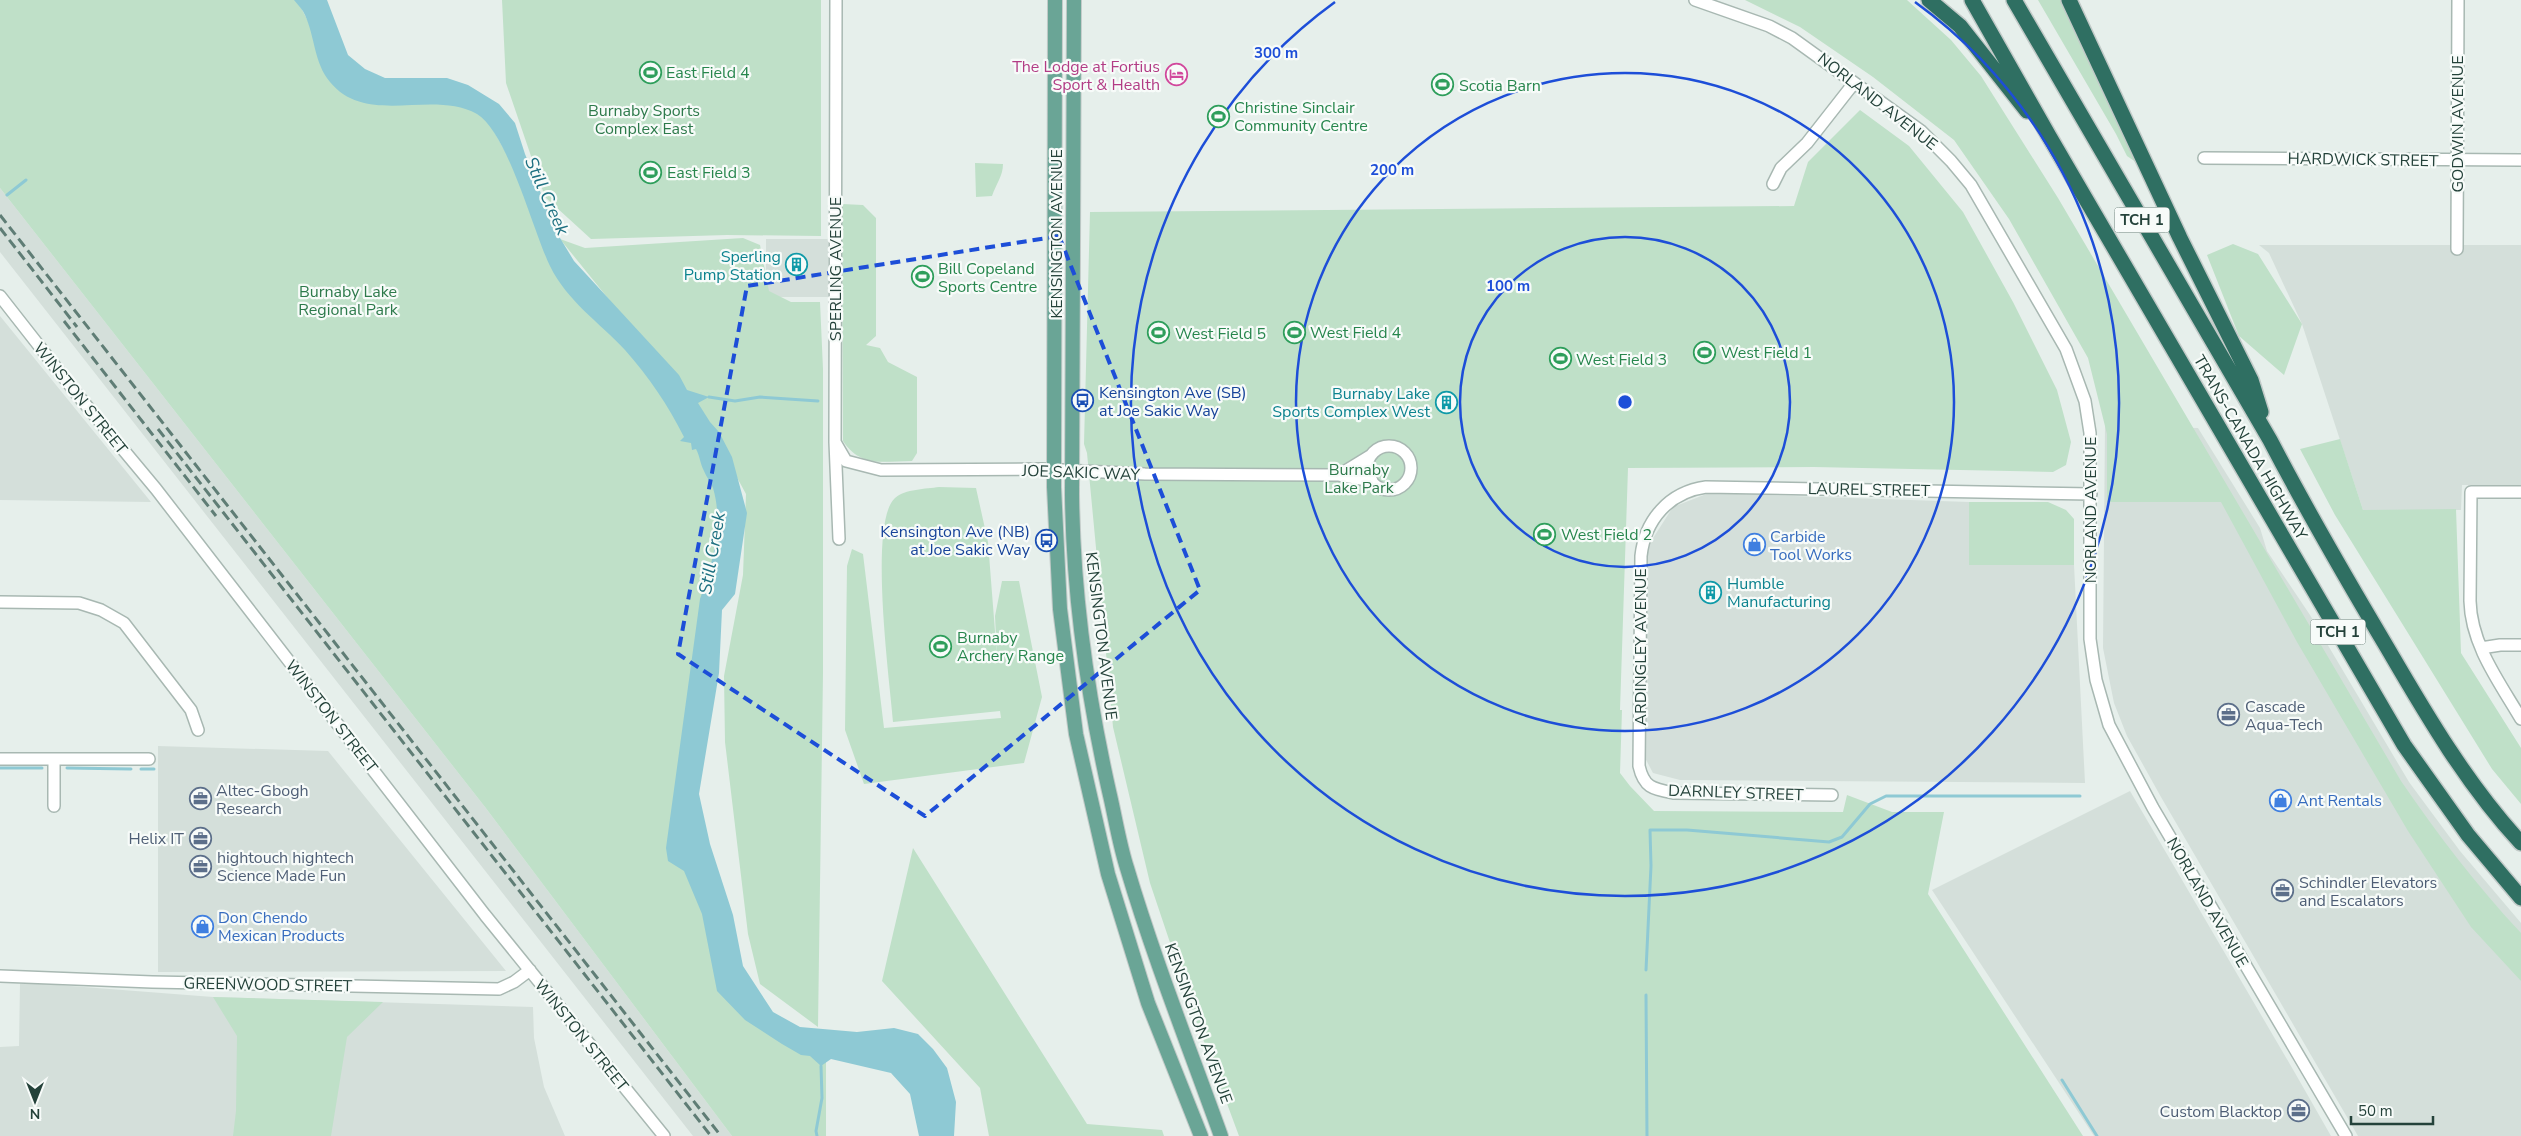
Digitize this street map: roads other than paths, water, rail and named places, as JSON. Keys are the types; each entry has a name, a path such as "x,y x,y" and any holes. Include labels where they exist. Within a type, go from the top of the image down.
{"highway":[{"path":"1929,0 1960,26 2048,136"},
{"name":"TRANS-CANADA HIGHWAY","path":"1972,0 2048,136 2404,745 2468,835 2521,898"},
{"name":"TRANS-CANADA HIGHWAY","path":"2014,0 2270,440 2298,494 2436,729 2472,781 2521,843"},
{"path":"2069,0 2180,238 2251,380 2270,440"}],"main road":[{"name":"KENSINGTON AVENUE","path":"1055,0 1054,470 1056,561 1060,609 1076,734 1108,874 1148,1003 1201,1136"},
{"name":"KENSINGTON AVENUE","path":"1074,0 1072,542 1079,618 1102,761 1126,867 1168,992 1221,1136"}],"street":[{"name":"SPERLING AVENUE","path":"836,0 835,442 839,539"},
{"name":"NORLAND AVENUE","path":"1695,0 1769,26 1792,38 1922,131 1962,174 2066,349 2085,401 2090,433 2090,639 2096,680 2109,726 2154,808 2346,1136"},
{"name":"GODWIN AVENUE","path":"2457,249 2458,0"},
{"path":"1772,184 1781,168 1807,143 1854,83"},
{"name":"HARDWICK STREET","path":"2204,158 2521,160"},
{"name":"WINSTON STREET","path":"0,296 76,393 156,489 530,970 664,1136"},
{"name":"JOE SAKIC WAY","path":"835,442 846,461 881,470 1072,470 1145,474 1339,475 1372,482 1381,489 1396,489 1408,481 1412,467 1407,453 1394,446 1380,447 1370,456 1339,475"},
{"path":"1370,456 1367,468 1372,482"},
{"name":"LAUREL STREET","path":"1656,515 1672,500 1682,494 1706,487 2091,494"},
{"path":"2521,492 2471,492 2470,609 2482,648 2521,719"},
{"name":"ARDINGLEY AVENUE","path":"1644,781 1639,766 1641,556 1647,530 1656,515"},
{"path":"0,602 79,603 100,610 124,623 191,710 198,730"},
{"path":"2482,648 2500,644 2521,645"},
{"path":"0,759 150,759"},
{"path":"54,760 54,806"},
{"name":"DARNLEY STREET","path":"1644,781 1656,789 1674,794 1832,795"},
{"name":"GREENWOOD STREET","path":"0,976 161,982 499,989 514,982 530,970"}],"water":[{"path":"294,0 327,0 348,55 365,69 385,78 447,78 468,85 499,104 515,123 525,154 557,233 574,261 679,375 687,390 709,397 698,403 719,432 732,457 747,513 735,594 722,610 719,673 699,794 710,844 733,915 743,966 773,1012 800,1027 857,1032 894,1028 918,1034 933,1049 947,1068 956,1102 954,1136 919,1136 910,1094 891,1073 831,1059 821,1066 810,1056 801,1055 745,1020 717,991 702,914 684,871 668,861 666,848 700,599 709,572 717,530 716,502 712,486 696,449 692,450 691,443 680,441 684,437 665,403 642,370 625,350 574,301 557,279 543,250 509,161 488,125 477,114 459,107 440,105 381,105 362,102 345,95 325,75 305,15"}],"waterway":[{"path":"7,195 26,180"},
{"path":"709,397 735,401 760,397 818,401"},
{"path":"0,768 42,768"},
{"path":"67,768 131,769"},
{"path":"141,769 154,769"},
{"path":"1646,970 1651,866 1650,830 1687,830 1829,842 1842,837 1870,804 1886,796 2080,796"},
{"path":"1646,995 1647,1136"},
{"path":"817,1136 816,1131 822,1098 821,1066"},
{"path":"2062,1080 2097,1136"}],"railway":[{"path":"0,215 721,1136"},
{"path":"0,228 77,327"},
{"path":"64,321 216,516"},
{"path":"158,429 711,1136"}],"place":[{"name":"East Field 4","path":"650,72"},
{"name":"The Lodge at Fortius Sport & Health","path":"1176,75"},
{"name":"Scotia Barn","path":"1443,85"},
{"name":"Christine Sinclair Community Centre","path":"1218,116"},
{"name":"East Field 3","path":"651,172"},
{"name":"Sperling Pump Station","path":"797,265"},
{"name":"Bill Copeland Sports Centre","path":"922,277"},
{"name":"West Field 4","path":"1294,332"},
{"name":"West Field 5","path":"1159,333"},
{"name":"West Field 1","path":"1705,352"},
{"name":"West Field 3","path":"1560,359"},
{"name":"Kensington Ave (SB) at Joe Sakic Way","path":"1083,401"},
{"name":"Burnaby Lake Sports Complex West","path":"1446,402"},
{"name":"West Field 2","path":"1545,534"},
{"name":"Kensington Ave (NB) at Joe Sakic Way","path":"1046,540"},
{"name":"Carbide Tool Works","path":"1754,545"},
{"name":"Humble Manufacturing","path":"1711,592"},
{"name":"Burnaby Archery Range","path":"941,646"},
{"name":"Cascade Aqua-Tech","path":"2229,715"},
{"name":"Altec-Gbogh Research","path":"200,799"},
{"name":"Ant Rentals","path":"2281,800"},
{"name":"Helix IT","path":"200,838"},
{"name":"hightouch hightech Science Made Fun","path":"201,866"},
{"name":"Schindler Elevators and Escalators","path":"2283,891"},
{"name":"Don Chendo Mexican Products","path":"202,926"},
{"name":"Custom Blacktop","path":"2298,1111"}],"park label":[{"name":"Burnaby Sports Complex East","path":"644,119"},
{"name":"Burnaby Lake Regional Park","path":"348,300"},
{"name":"Burnaby Lake Park","path":"1359,478"}],"water label":[{"name":"Still Creek","path":"547,196"},
{"name":"Still Creek","path":"712,553"}]}
